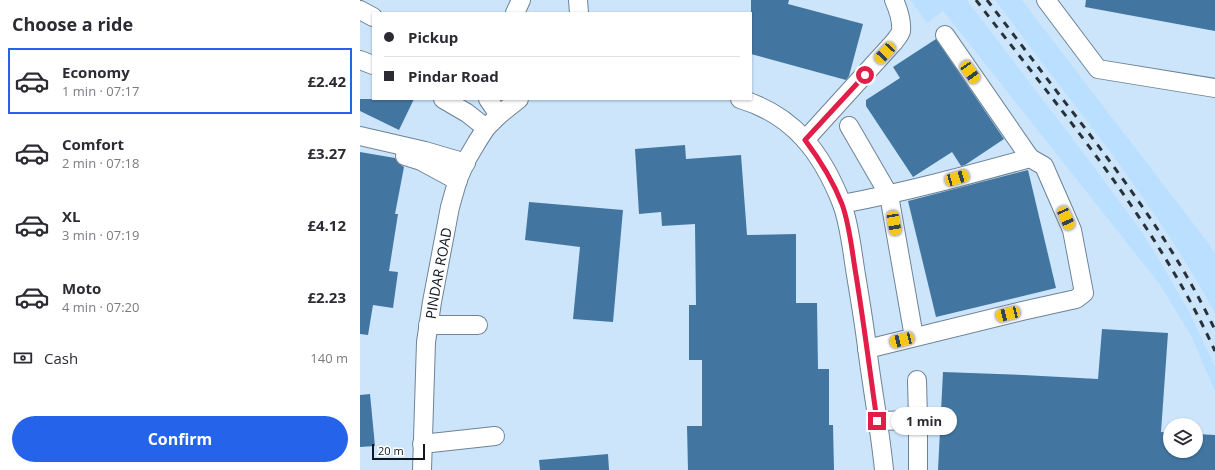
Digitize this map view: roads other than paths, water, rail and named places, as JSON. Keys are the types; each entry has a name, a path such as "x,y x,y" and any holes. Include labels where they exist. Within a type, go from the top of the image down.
{"street":[{"path":"515,12 521,0"},
{"path":"578,0 579,12"},
{"path":"805,140 894,42 901,32 899,15 894,0"},
{"path":"1046,0 1098,69 1215,88"},
{"path":"360,10 372,16"},
{"path":"867,349 1076,299 1084,293 1072,230 1044,166 1030,158 945,35"},
{"path":"360,60 372,65"},
{"path":"445,100 467,113 486,128"},
{"path":"489,100 500,115"},
{"name":"PINDAR ROAD","path":"422,470 426,342 447,221 458,182 466,163 486,128 518,100"},
{"path":"743,100 774,112 787,122 805,140 820,160 842,204 849,229 884,470"},
{"path":"849,126 889,194 914,337"},
{"path":"360,136 425,151 466,163"},
{"path":"360,147 407,156 427,164 458,182"},
{"path":"842,204 957,178 1030,158"},
{"path":"428,325 478,325"},
{"path":"917,380 918,470"},
{"path":"877,421 918,420"},
{"path":"422,444 495,436"}],"railway":[{"path":"976,0 1074,126 1136,213 1165,257 1191,303 1215,351"},
{"path":"987,0 1097,144 1152,221 1186,274 1215,330"}]}
